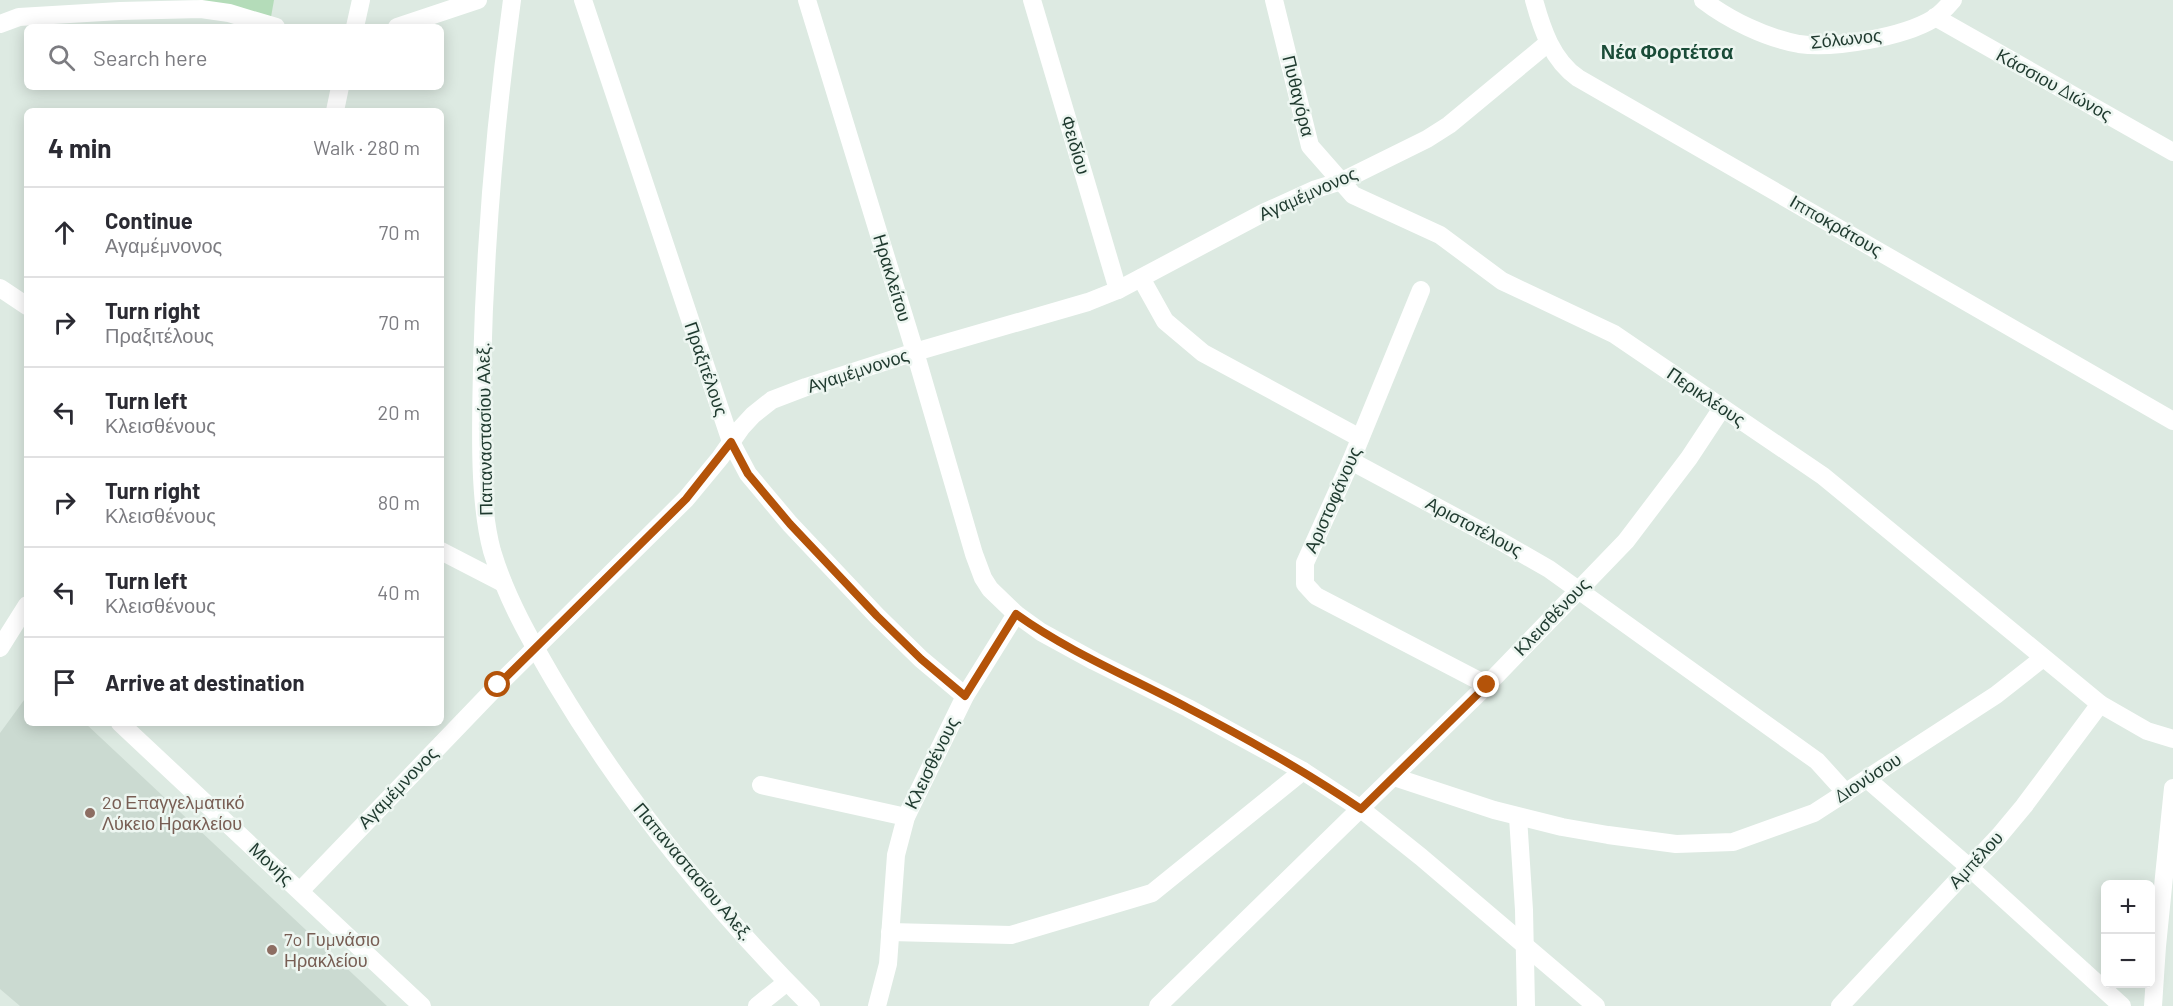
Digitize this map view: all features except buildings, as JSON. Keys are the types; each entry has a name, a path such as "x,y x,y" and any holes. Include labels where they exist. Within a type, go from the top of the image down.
{"street":[{"path":"355,24 361,0"},
{"path":"406,24 478,0"},
{"name":"Παπαναστασίου Αλεξ.","path":"512,0 493,157 483,320 481,393 486,513 492,549 503,583 536,649 601,756 684,866 811,1006"},
{"name":"Πραξιτέλους","path":"583,0 731,442 748,474 790,524 899,637 965,696"},
{"name":"Ηρακλείτου","path":"807,0 915,352 974,554 990,589 1016,614"},
{"name":"Φειδίου","path":"1032,0 1118,290"},
{"name":"Πυθαγόρα","path":"1274,0 1310,146 1342,181"},
{"name":"Ιπποκράτους","path":"1534,0 1548,43 1560,62 1578,78 2173,421"},
{"name":"Σόλωνος","path":"1703,0 1723,14 1768,34 1799,44 1810,45 1853,42 1892,35 1935,17 1953,0"},
{"path":"0,24 19,17 201,9 229,13 266,24"},
{"name":"Κάσσιου Διώνος","path":"1935,17 2173,152"},
{"name":"Αγαμέμνονος","path":"300,891 484,700 686,499 753,415 772,400 915,352 1088,302 1118,290 1263,213 1316,189 1342,181 1427,139 1449,124 1548,43"},
{"path":"336,108 339,90"},
{"name":"Περικλέους","path":"1342,181 1353,195 1440,235 1502,281 1614,333 1823,476 2043,658"},
{"path":"1141,278 1165,321 1203,353 1359,438"},
{"path":"0,288 24,304"},
{"name":"Αριστοφάνους","path":"1421,290 1305,563 1305,584 1316,596 1487,685"},
{"name":"Κλεισθένους","path":"1158,1006 1487,685 1578,588 1626,541 1689,458 1722,408"},
{"name":"Αριστοτέλους","path":"1350,461 1526,555 1593,600"},
{"path":"444,552 503,583"},
{"name":"Κλεισθένους","path":"1593,600 1817,761 1846,793"},
{"path":"1016,614 1041,632 1084,656 1188,708 1304,771 1361,809 1391,831 1596,1006"},
{"name":"Κλεισθένους","path":"877,1006 888,964 896,855 906,817 965,696 1016,614"},
{"path":"0,648 21,631"},
{"path":"2043,658 2100,704 2147,731 2173,739"},
{"name":"Διονύσου","path":"1394,777 1518,817 1608,835 1676,844 1733,842 1814,813 1996,695 2043,658"},
{"name":"Αμπέλου","path":"1840,1006 1970,868 2024,806 2100,704"},
{"name":"Μονής","path":"123,726 422,1006"},
{"path":"890,932 1011,935 1152,893 1304,771"},
{"path":"1867,779 1970,868 2122,1006"},
{"path":"761,785 906,817"},
{"path":"2153,1006 2173,788"},
{"path":"1518,817 1526,1006"},
{"path":"757,1006 787,982"}],"shaded area":[{"name":"2ο Επαγγελματικό Λύκειο Ηρακλείου","path":"24,700 24,726 88,726 387,1006 20,1006 0,989 0,733"}],"green space":[{"path":"194,0 274,0 271,17"}],"place":[{"name":"2ο Επαγγελματικό Λύκειο Ηρακλείου","path":"90,813"},
{"name":"7o Γυμνάσιο Ηρακλείου","path":"272,950"}],"district":[{"name":"Νέα Φορτέτσα","path":"1667,52"}],"route":[{"path":"498,685 686,499 731,442 748,474 790,524 877,616 921,659 965,696 1016,614 1041,632 1094,661 1188,708 1304,771 1361,809 1487,685"}]}
